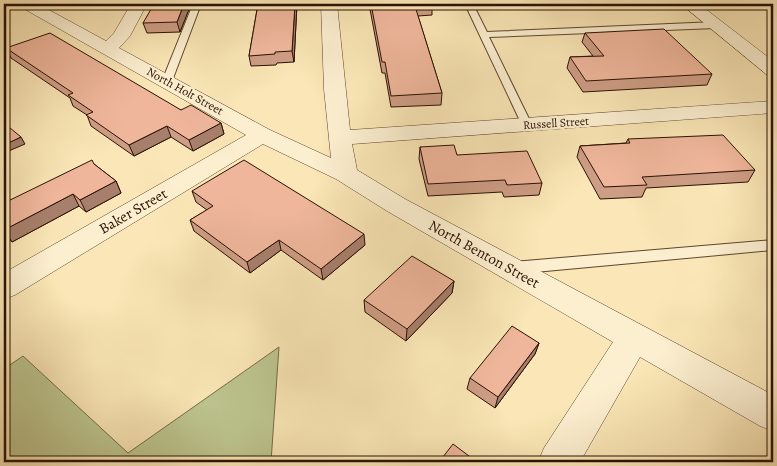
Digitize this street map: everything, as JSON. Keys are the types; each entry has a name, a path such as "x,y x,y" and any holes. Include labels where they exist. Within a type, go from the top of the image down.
{"street":[{"name":"North Holt Street","path":"27,4 262,135 345,174"},
{"path":"108,48 121,36 139,4"},
{"path":"329,4 331,61 338,138 345,174"},
{"path":"689,4 773,70"},
{"name":"Russell Street","path":"338,138 773,108"},
{"name":"Baker Street","path":"4,287 262,135"},
{"name":"North Benton Street","path":"345,174 396,206 773,414"},
{"path":"558,462 634,337"}],"lane":[{"path":"166,81 197,4"},
{"path":"469,4 527,125"},
{"path":"484,35 716,25"},
{"path":"510,268 773,245"}],"green space":[{"path":"279,347 271,462 4,462 4,369 23,356 128,453"}],"building":[{"path":"154,4 184,4 177,22 143,23"},
{"path":"258,4 295,4 292,51 249,56"},
{"path":"371,4 432,4 415,6 442,93 391,96 385,62 382,62"},
{"path":"664,29 712,74 586,81 570,57 604,56 585,33"},
{"path":"50,33 181,110 191,105 221,123 189,140 167,126 129,145 86,115 93,112 68,95 73,93 6,48"},
{"path":"4,123 21,137 4,145"},
{"path":"723,135 755,170 642,177 647,185 604,187 580,146 630,143 628,139"},
{"path":"454,145 457,155 527,151 542,183 507,185 505,180 428,184 420,147"},
{"path":"92,160 94,164 116,181 80,200 73,194 4,230 4,203"},
{"path":"244,160 364,234 321,269 279,240 247,262 190,220 213,206 192,191"},
{"path":"412,256 454,281 407,329 364,300"},
{"path":"512,326 539,343 498,397 470,378"},
{"path":"453,444 477,462 439,462"}]}
